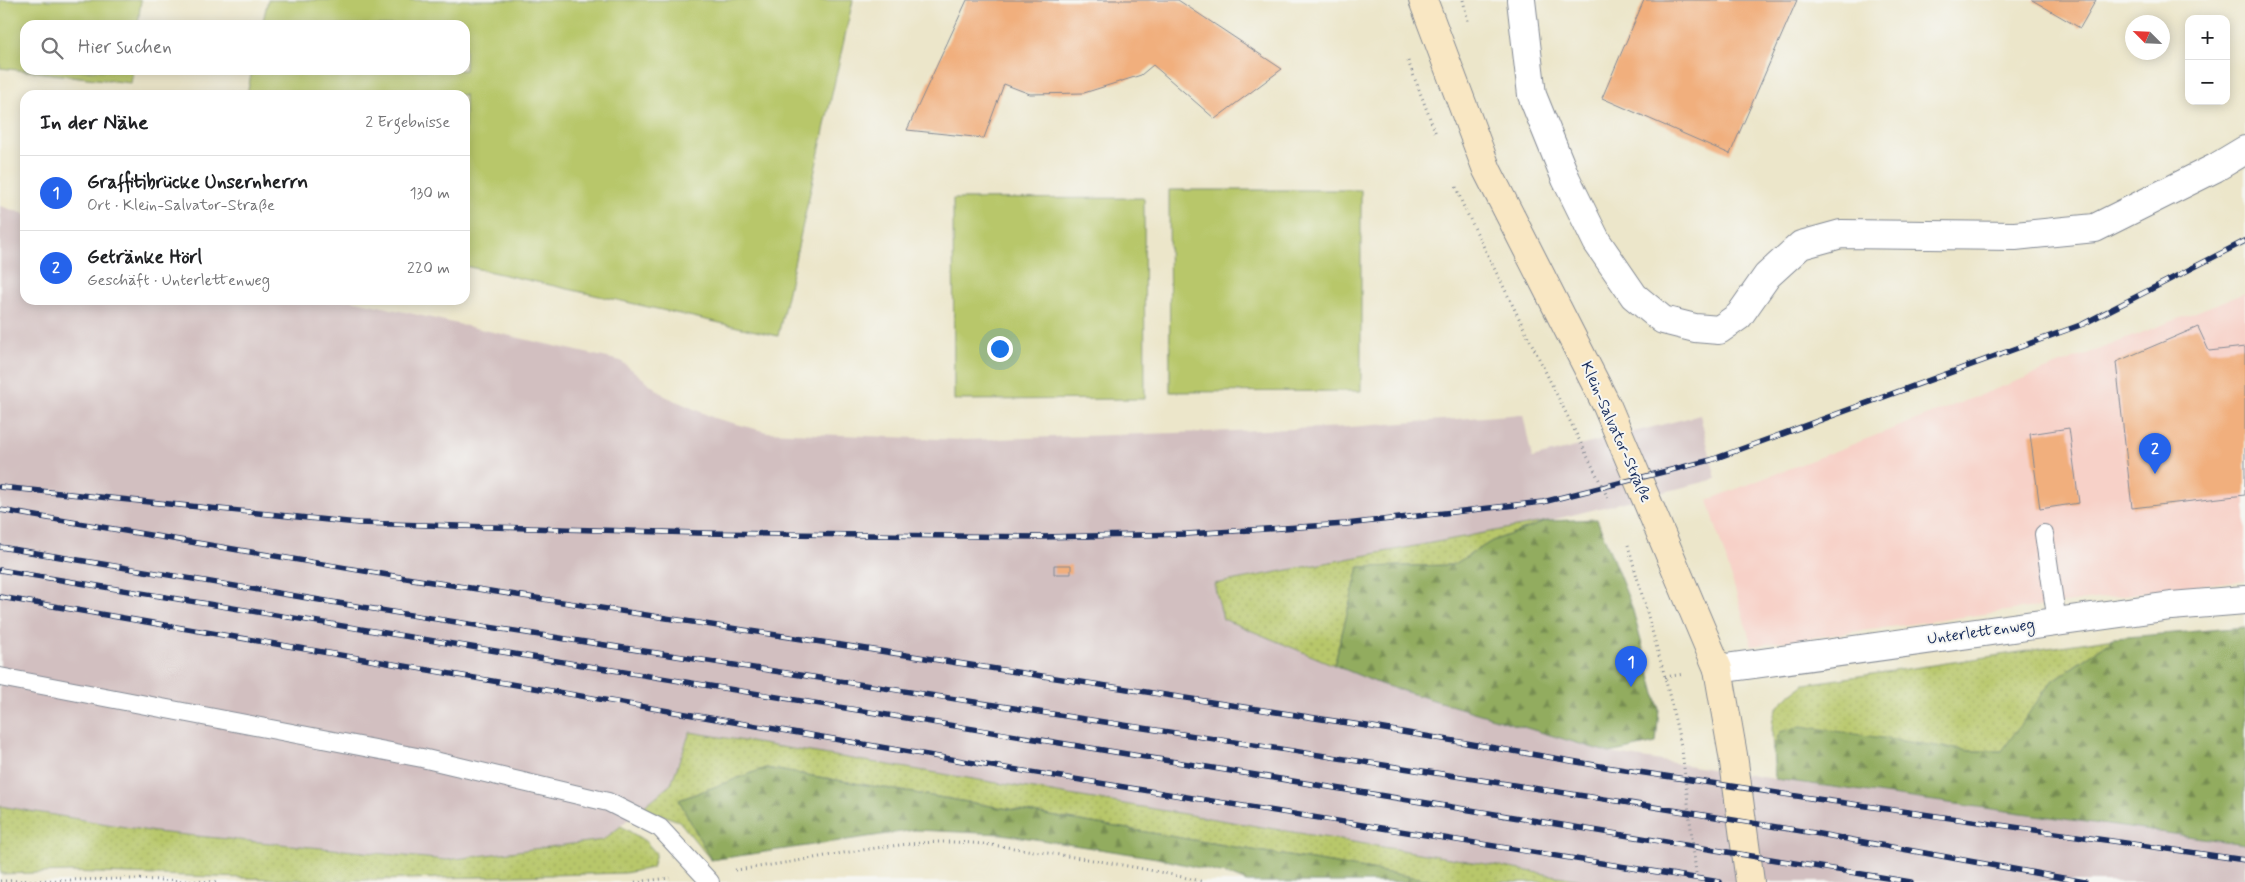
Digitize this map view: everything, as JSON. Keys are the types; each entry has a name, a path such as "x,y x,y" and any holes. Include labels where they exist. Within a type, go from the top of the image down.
{"main road":[{"name":"Klein-Salvator-Straße","path":"1423,0 1487,170 1607,406 1718,669 1733,755 1750,882"}],"street":[{"path":"1521,0 1532,95 1566,179 1597,242 1634,296 1662,320 1695,328 1719,330 1739,316 1767,276 1801,245 1841,234 2015,236 2095,228 2215,168 2245,150"},
{"name":"Unterlettenweg","path":"1718,669 2171,606 2245,600"}],"lane":[{"path":"2044,534 2057,622"},
{"path":"0,677 412,756 608,802 660,828 707,878"}],"path":[{"path":"1406,54 1439,143"},
{"path":"1453,178 1463,205 1610,504"},
{"path":"1626,539 1665,677 1682,750 1697,882"},
{"path":"635,882 707,878 870,850 939,842 1004,847 1079,857 1160,871 1204,882"},
{"path":"0,880 122,879 218,882"}],"shaded area":[{"path":"0,206 20,212 20,305 374,305 621,361 665,396 714,418 767,432 965,440 1349,427 1523,414 1532,458 1700,415 1716,479 1548,521 1215,584 1380,684 1610,753 1807,784 2245,844 2245,882 1594,882 691,732 671,784 603,840 447,860 155,832 0,806"},
{"path":"2245,293 2245,580 1752,646 1708,500"}],"green space":[{"path":"0,0 141,0 139,20 20,20 20,70 0,68"},
{"path":"268,0 853,0 778,336 470,267 470,90 248,90 251,75 470,75 470,20 263,20"},
{"path":"61,75 132,75 131,83"},
{"path":"1169,190 1361,190 1361,391 1170,392"},
{"path":"1144,198 1145,399 954,400 953,199"},
{"path":"1597,519 1632,607 1659,709 1656,743 1610,753 1380,684 1334,665 1359,567 1453,565 1492,541 1548,521"},
{"path":"1548,521 1492,541 1453,565 1359,567 1334,665 1223,619 1214,584"},
{"path":"2245,627 2245,844 1775,779 1773,750 1780,732 1801,726 1970,751 2002,751 2051,682 2115,638"},
{"path":"2115,638 2051,682 2003,751 1970,751 1780,732 1773,750 1772,726 1776,710 1786,698 1805,684"},
{"path":"690,732 1594,882 1443,882 766,768 679,800 711,860 679,821 642,808 671,784"},
{"path":"765,768 1443,882 1247,882 1229,875 1157,858 1002,834 915,830 711,860 679,800"},
{"path":"0,806 155,832 447,860 603,840 621,826 645,841 656,853 652,868 625,873 332,881 69,872 0,874"}],"building":[{"path":"967,0 1178,0 1282,69 1215,119 1153,65 1141,75 1084,93 1030,94 1004,84 984,138 907,130"},
{"path":"1644,0 1797,0 1730,154 1602,98"},
{"path":"2032,0 2096,0 2080,28"},
{"path":"2198,327 2209,351 2245,347 2245,495 2132,508 2116,362"},
{"path":"2069,428 2079,503 2040,509 2030,434"},
{"path":"1054,565 1071,565 1071,574 1054,574"}],"railway":[{"path":"0,487 358,523 698,533 1041,537 1187,534 1346,524 1543,502 1711,460 2083,324 2245,241"},
{"path":"0,510 406,578 1367,726 1612,768 2245,860"},
{"path":"0,547 404,614 1617,801 1814,833 2085,882"},
{"path":"0,570 1911,882"},
{"path":"0,597 986,765 1720,882"}],"place":[{"name":"Getränke Hörl","path":"2155,474"},
{"name":"Graffitibrücke Unsernherrn","path":"1631,687"}]}
